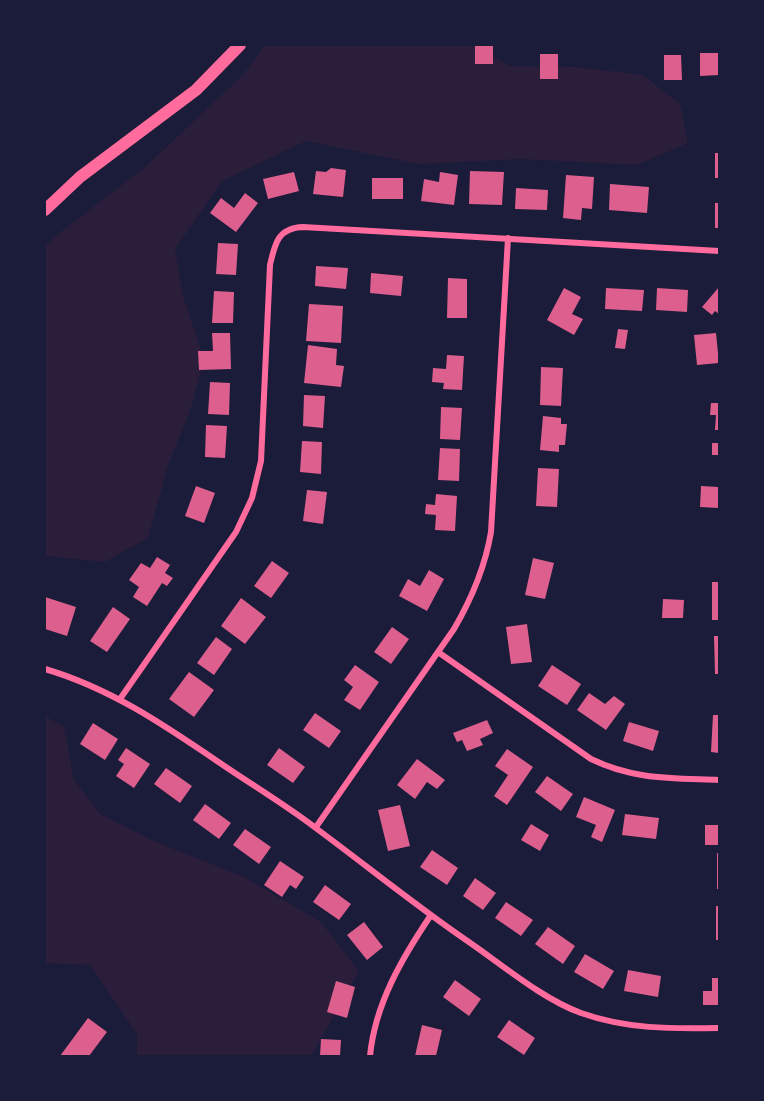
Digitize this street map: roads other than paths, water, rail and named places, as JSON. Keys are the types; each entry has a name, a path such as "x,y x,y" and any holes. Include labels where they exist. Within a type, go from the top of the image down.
{"highway":[{"path":"45,210 80,177 196,90 240,45"}],"street":[{"path":"120,699 236,532 252,498 261,461 270,265 279,238 294,227 303,226 719,251"},
{"path":"316,827 454,628 472,596 488,551 508,238"},
{"path":"438,652 591,759 608,767 645,777 719,780"},
{"path":"45,669 94,686 165,726 316,827 431,915 552,999 578,1012 604,1021 661,1029 719,1028"},
{"path":"370,1056 372,1038 386,993 431,915"}]}
